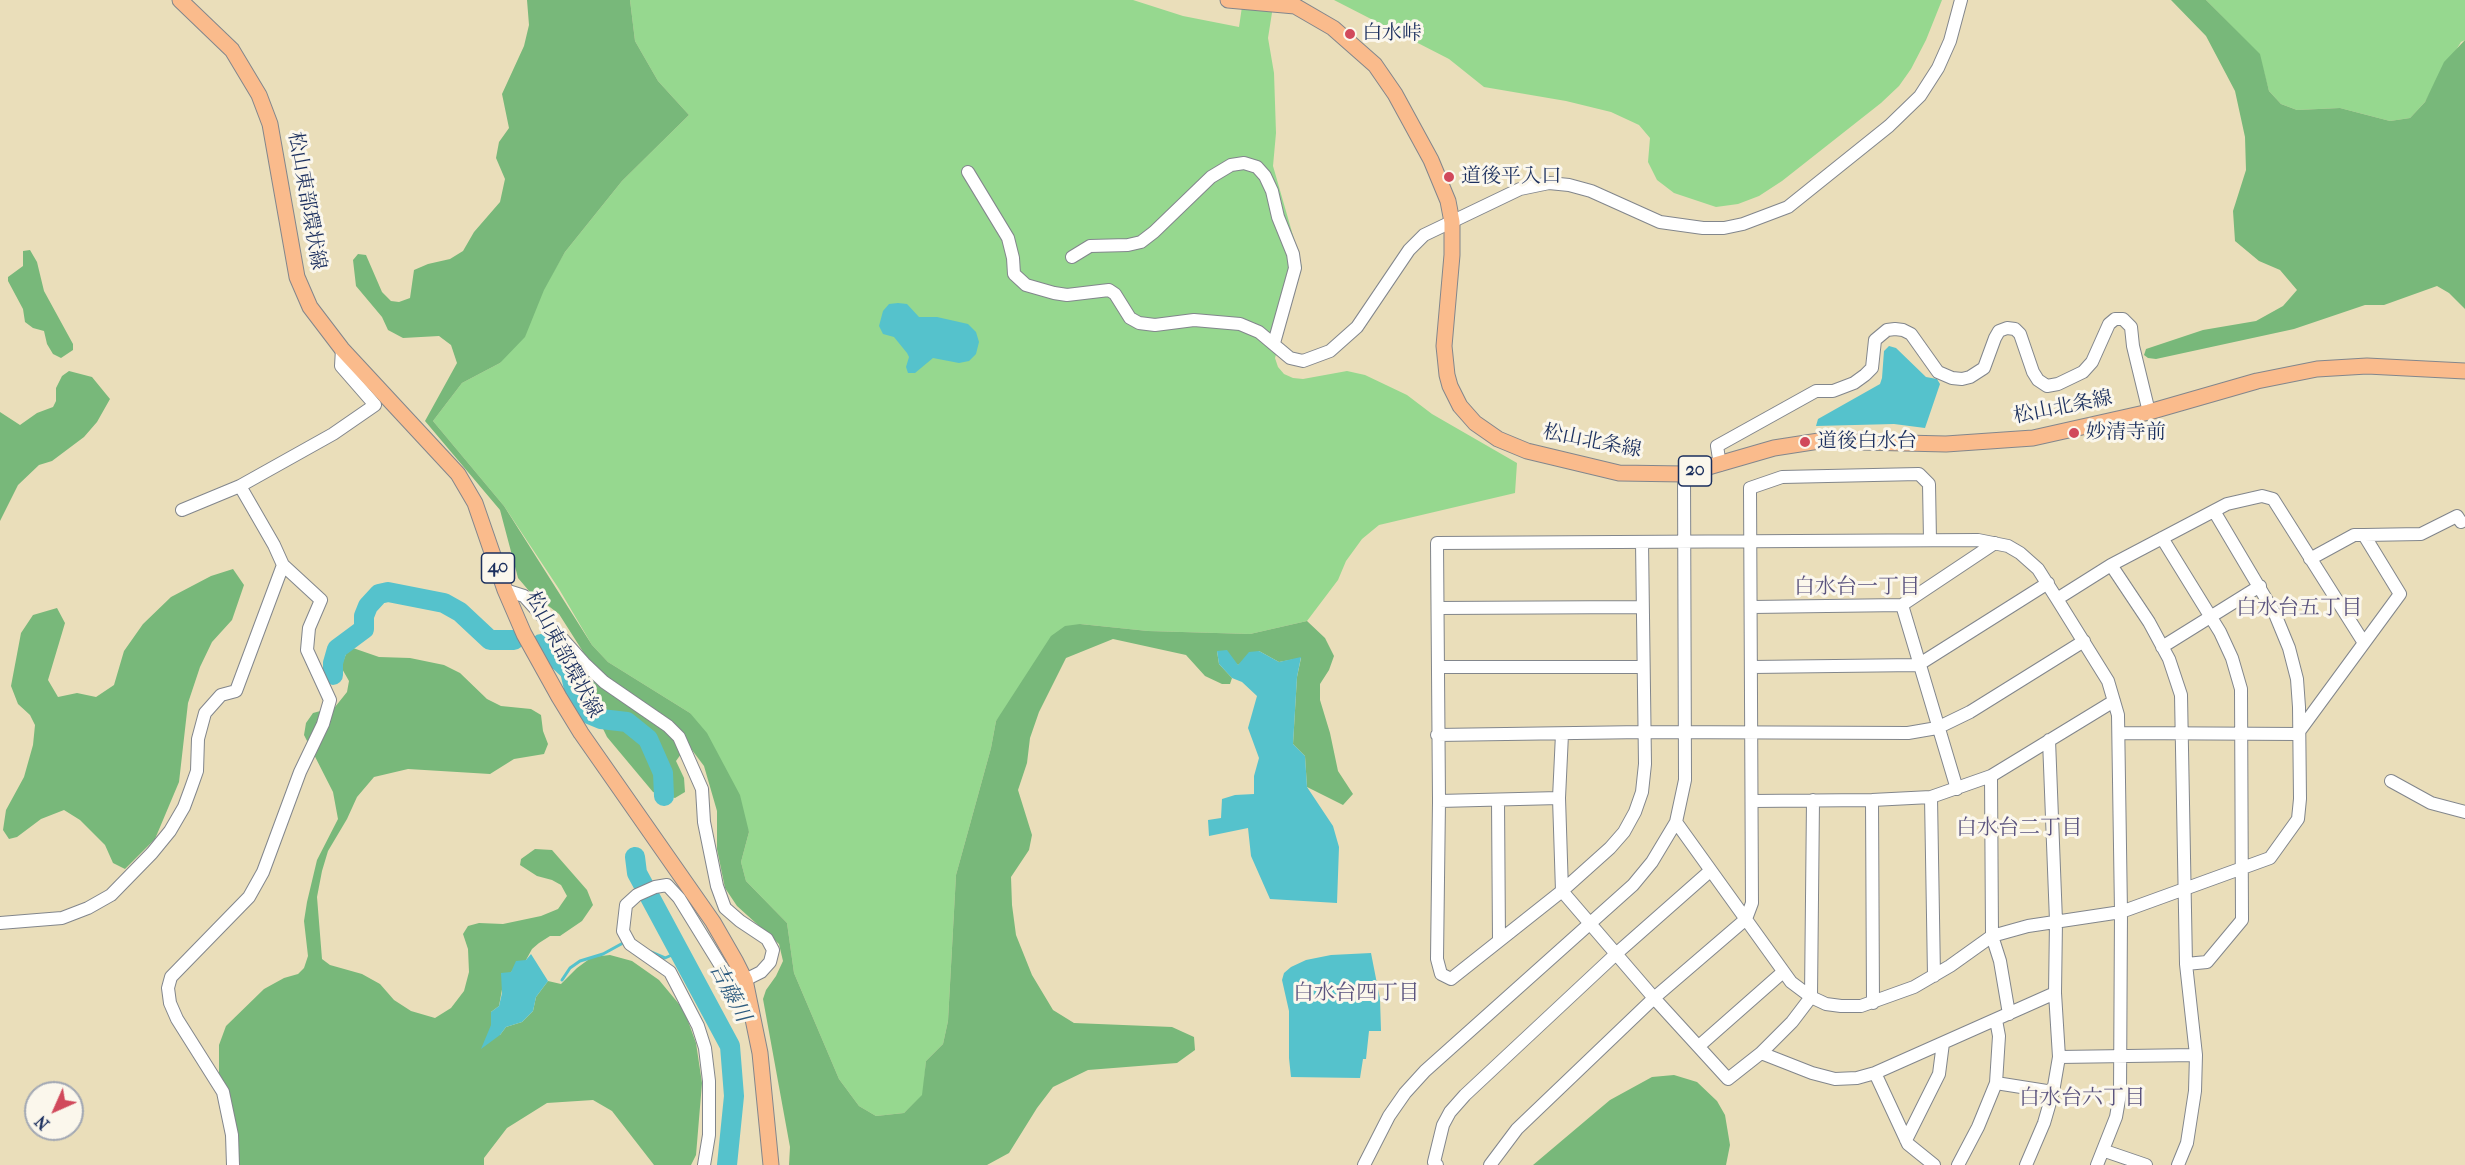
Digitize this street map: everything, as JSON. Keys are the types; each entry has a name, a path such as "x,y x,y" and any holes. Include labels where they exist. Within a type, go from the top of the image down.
{"main road":[{"name":"松山東部環状線","path":"180,0 232,50 259,95 270,124 297,277 310,308 342,349 458,474 475,503 505,590 524,634 580,733 728,944 745,980 760,1053 771,1165"},
{"name":"松山北条線","path":"1228,0 1295,6 1333,28 1375,65 1395,94 1431,160 1448,201 1452,222 1452,255 1444,328 1445,362 1455,396 1475,423 1498,439 1512,445 1619,473 1684,474 1774,448 1819,441 1946,444 2033,438 2149,412 2257,381 2317,369 2367,366 2465,371"}],"street":[{"path":"968,172 1008,238 1014,274 1026,285 1067,295 1109,290 1115,294 1130,318 1139,323 1155,325 1194,320 1240,324 1259,332 1290,358 1303,361 1330,351 1357,327 1381,290 1424,235 1520,189 1549,183 1569,185 1591,191 1636,213 1679,226 1724,228 1765,217 1788,207 1889,126 1920,96 1938,68 1950,41 1961,0"},
{"path":"1072,256 1090,246 1128,245 1140,242 1154,232 1211,177 1231,165 1244,163 1257,167 1272,191 1278,217 1293,254 1295,268 1274,343"},
{"path":"1720,465 1717,446 1816,391 1833,391 1854,383 1872,368 1875,340 1880,334 1896,329 1911,334 1938,372 1952,378 1962,379 1970,378 1984,368 1999,331 2007,328 2015,329 2024,342 2033,372 2038,380 2048,386 2058,384 2083,372 2092,362 2109,324 2115,319 2123,319 2131,327 2133,346 2149,412"},
{"path":"182,510 240,486 333,434 375,405 341,366 342,349"},
{"path":"1364,1165 1389,1116 1425,1071 1633,885 1652,862 1676,822 1685,780 1684,474"},
{"path":"1490,1165 1517,1129 1654,998 1746,919 1752,903 1750,488 1782,477 1918,474 1929,484 1930,540"},
{"path":"233,1165 232,1135 223,1092 177,1020 170,1003 168,988 171,977 249,897 263,872 300,772 323,724 330,700 306,650 309,628 321,600 283,565 274,544 240,486"},
{"path":"2057,598 2111,566 2227,504 2262,496 2273,499 2364,643"},
{"path":"1676,822 1791,982 1811,997 1826,1004 1841,1006 1862,1006 1914,987 1992,936 2028,926 2121,912 2270,858 2298,819 2300,799 2299,707 2296,679 2276,614 2214,511"},
{"path":"2310,559 2354,535 2421,534 2457,516 2461,522"},
{"path":"2298,734 2400,594 2364,535"},
{"path":"2162,538 2212,616 2232,657 2241,689 2242,920 2207,962 2186,964"},
{"path":"1642,542 1644,732 1642,792 1635,812 1624,832 1610,848 1562,891 1451,979 1441,974 1437,959 1439,801 1437,543 1978,540 2008,546 2038,569 2108,681 2120,733 2120,1094 2105,1150 2097,1165"},
{"path":"1752,607 1902,605 1995,543"},
{"path":"0,922 62,918 88,908 111,895 152,854 170,831 184,807 197,771 198,739 205,713 221,695 236,691 283,565"},
{"path":"2111,566 2149,622 2162,647 2181,696 2186,964 2196,1055 2195,1091 2187,1143 2178,1165"},
{"path":"1752,667 1918,665 2048,583"},
{"path":"2162,647 2260,586"},
{"path":"505,590 524,596 597,676 668,726 679,737 702,789 704,822 717,886 725,908 767,939 773,950 770,963 761,972 745,980 724,971 679,897 667,885 654,886 637,895 626,905 623,931 630,944 670,972 698,1026 705,1048 710,1081 709,1124 704,1165"},
{"path":"1902,605 1918,665 1957,789"},
{"path":"1438,608 1641,607"},
{"path":"1437,735 1644,732 1908,733 1937,728 1970,712 2084,641"},
{"path":"1438,667 1642,667"},
{"path":"1752,801 1931,797 1991,776 2114,701"},
{"path":"2120,733 2298,734"},
{"path":"1562,734 1559,798 1562,891 1654,998 1728,1079 1761,1053 1792,1022 1811,997 1814,800"},
{"path":"2026,1165 2044,1123 2053,1092 2059,1057 2055,993 2056,921 2049,740"},
{"path":"1991,776 1992,936 2000,961 2009,1014"},
{"path":"2391,781 2431,803 2465,812"},
{"path":"1931,797 1934,976"},
{"path":"1439,801 1559,798"},
{"path":"1498,800 1499,941"},
{"path":"1872,800 1873,1003"},
{"path":"1437,1165 1434,1162 1438,1143 1450,1112 1465,1095 1617,953 1710,871"},
{"path":"1699,1046 1783,972"},
{"path":"1761,1053 1835,1079 1857,1078 1875,1073 2055,993"},
{"path":"1958,1165 1978,1127 1996,1083 1998,1036 1996,1020"},
{"path":"1906,1140 1939,1074 1943,1043"},
{"path":"2059,1057 2196,1055"},
{"path":"1875,1073 1906,1140 1917,1153 1934,1165"},
{"path":"1996,1083 2053,1092"},
{"path":"2105,1150 2146,1165"}],"green space":[{"path":"527,0 630,0 635,41 658,81 689,115 622,181 565,252 544,290 525,337 500,363 462,383 433,421 504,506 592,645 608,662 690,713 707,733 740,795 749,832 741,862 746,881 787,923 794,973 839,1079 859,1106 876,1116 904,1113 922,1095 926,1061 943,1044 948,1021 956,875 991,748 996,721 1051,636 1065,626 1080,624 1148,631 1250,634 1307,621 1325,638 1334,656 1320,684 1320,700 1338,771 1353,794 1343,805 1307,787 1305,756 1293,744 1297,677 1301,658 1279,662 1259,651 1238,665 1217,651 1219,664 1232,678 1230,684 1222,684 1205,676 1186,655 1113,639 1066,658 1039,712 1030,738 1027,763 1018,790 1032,835 1029,850 1011,877 1016,935 1032,975 1053,1010 1074,1023 1172,1027 1194,1037 1195,1050 1177,1063 1088,1070 1053,1087 1009,1153 987,1165 789,1165 790,1147 763,999 783,961 779,944 737,906 725,888 717,849 717,811 704,766 692,750 681,754 676,761 684,778 685,792 675,798 653,792 607,737 591,704 585,681 587,658 559,614 530,592 518,578 500,510 425,421 457,363 451,345 439,336 403,338 388,330 382,317 356,286 353,260 358,254 366,255 382,292 391,301 399,302 410,298 414,270 450,259 463,251 474,232 500,202 505,179 496,158 499,142 509,128 502,94 524,46 529,25"},
{"path":"630,0 1133,0 1183,16 1239,27 1243,0 1274,0 1268,38 1274,73 1276,133 1273,166 1302,267 1275,358 1278,367 1284,374 1303,379 1347,371 1365,375 1407,395 1432,414 1517,463 1515,493 1379,525 1362,539 1346,561 1338,580 1307,621 1250,634 1148,631 1080,624 996,721 991,748 956,875 948,1021 943,1044 926,1061 923,1095 904,1113 876,1116 859,1106 839,1079 794,973 787,923 746,881 741,862 749,832 690,713 608,662 592,645 559,589 504,506 433,421 462,383 500,363 565,252 622,181 689,115 658,81 635,41"},
{"path":"1334,0 1942,0 1911,69 1899,86 1881,103 1782,181 1759,196 1738,204 1716,207 1674,193 1657,180 1648,162 1650,138 1639,125 1611,112 1566,101 1484,87 1449,59"},
{"path":"2171,0 2206,0 2260,54 2269,91 2281,104 2297,110 2340,108 2390,121 2410,118 2425,102 2444,62 2465,40 2465,309 2449,293 2437,286 2384,305 2365,305 2294,329 2156,359 2144,355 2146,349 2203,330 2256,321 2283,306 2297,290 2280,270 2259,261 2235,241 2233,211 2246,170 2245,137 2235,91 2206,36"},
{"path":"2206,0 2465,0 2465,40 2461,42 2425,102 2410,118 2390,121 2340,108 2297,110 2281,104 2269,91 2259,54"},
{"path":"30,250 37,262 44,291 73,344 73,350 61,358 53,354 47,344 44,331 33,328 25,322 23,309 8,281 8,277 23,266 23,251"},
{"path":"69,371 92,377 110,399 97,422 84,437 52,461 39,465 18,485 0,521 0,412 20,425 37,413 53,407 56,401 56,388 62,376"},
{"path":"233,569 244,585 232,620 212,642 200,667 188,703 179,782 155,839 125,869 113,863 105,845 80,820 64,810 41,819 17,837 9,839 3,830 6,810 24,777 33,745 35,725 30,715 18,704 11,686 21,633 33,615 57,608 65,623 48,680 58,697 77,693 96,697 114,685 124,651 143,624 171,597 211,576"},
{"path":"353,648 379,657 410,658 444,665 460,673 487,699 501,706 531,709 541,715 543,731 548,744 544,754 514,759 490,774 408,769 374,777 357,797 328,851 322,871 317,897 322,959 330,965 362,974 380,984 394,1000 411,1011 435,1018 451,1008 464,991 469,972 468,949 463,934 468,926 479,923 503,924 541,916 558,909 567,896 561,885 537,876 520,865 521,859 535,849 552,850 587,890 593,905 582,921 560,936 550,936 539,943 532,949 526,960 511,972 503,984 499,1006 491,1012 491,1025 500,1035 506,1027 522,1022 533,1011 536,997 548,981 561,984 592,957 610,955 632,961 659,980 684,1010 696,1043 702,1083 696,1155 691,1165 654,1165 612,1111 593,1100 547,1103 507,1128 484,1158 484,1165 234,1165 228,1134 219,1106 219,1045 226,1026 264,989 284,978 298,974 304,968 308,956 304,921 307,902 317,860 338,819 333,792 304,735 306,723 313,713 335,707 347,692 349,681 341,667 346,654"},
{"path":"1674,1075 1697,1082 1717,1101 1725,1115 1730,1145 1726,1165 1533,1165 1610,1100 1652,1077"}],"water":[{"path":"889,304 907,304 919,317 937,317 968,324 976,332 979,342 976,354 969,361 959,363 933,358 915,373 908,373 907,353 894,337 883,334 879,326 883,311"},
{"path":"1889,346 1896,348 1926,377 1937,379 1940,384 1925,428 1894,424 1816,426 1818,419 1880,384 1884,351"},
{"path":"1227,650 1238,665 1249,652 1259,651 1279,662 1301,657 1297,677 1293,744 1305,756 1307,787 1333,826 1339,847 1337,903 1270,899 1251,856 1248,828 1209,836 1208,820 1221,818 1222,799 1235,795 1254,794 1254,776 1259,758 1248,728 1257,696 1242,682 1232,678 1219,664 1217,651"},
{"path":"1371,953 1380,999 1381,1031 1369,1031 1366,1059 1363,1059 1360,1078 1291,1077 1289,1011 1282,980 1284,973 1306,960 1331,955"},
{"path":"531,954 548,981 536,997 533,1011 522,1022 506,1027 500,1035 481,1049 491,1025 491,1012 499,1006 502,993 501,973 511,972 516,961 526,960"}],"waterway":[{"name":"吉藤川","path":"333,675 333,663 337,649 364,629 364,616 368,606 379,594 388,592 444,603 460,612 490,640 514,640"},
{"name":"吉藤川","path":"541,644 570,671 577,702 589,714 601,719 627,722 648,739 663,773 664,796"},
{"name":"吉藤川","path":"635,857 637,873 730,1046 734,1096 727,1165"},
{"path":"562,980 570,968 580,961 603,954 623,943"},
{"path":"651,952 665,958 681,951"}],"place":[{"name":"白水峠","path":"1350,34"},
{"name":"道後平入口","path":"1449,177"},
{"name":"妙清寺前","path":"2074,433"},
{"name":"道後白水台","path":"1805,442"}],"district":[{"name":"白水台一丁目","path":"1857,588"},
{"name":"白水台五丁目","path":"2299,609"},
{"name":"白水台二丁目","path":"2019,829"},
{"name":"白水台四丁目","path":"1356,994"},
{"name":"白水台六丁目","path":"2082,1099"}]}
